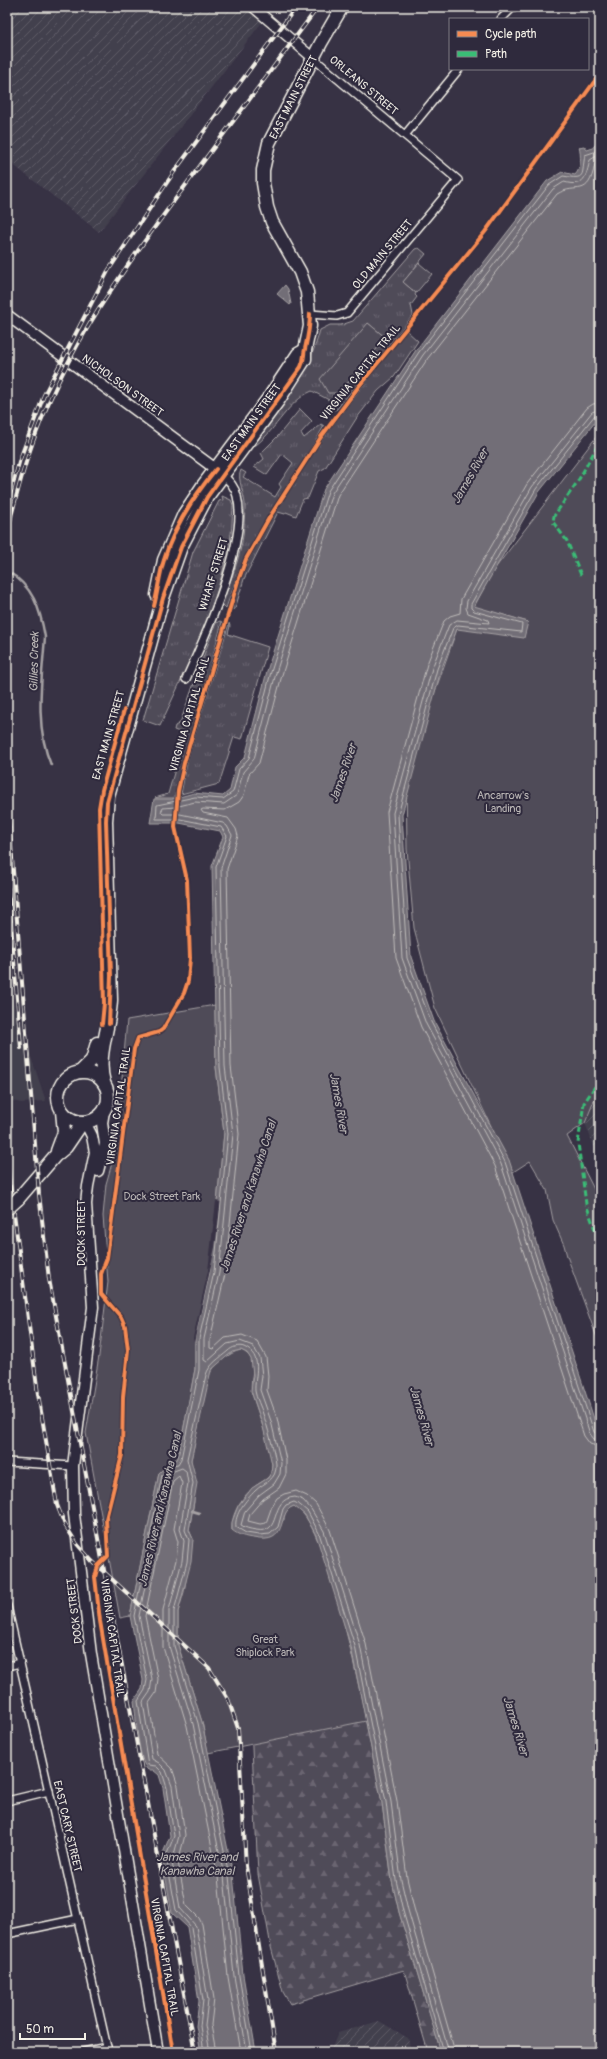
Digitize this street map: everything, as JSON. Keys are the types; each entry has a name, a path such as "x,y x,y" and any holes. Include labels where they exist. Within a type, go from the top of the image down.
{"main road":[{"name":"EAST MAIN STREET","path":"80,1072 90,1063 95,1054 103,1007 99,818 102,790 157,595 168,550 184,514 220,472 298,354 305,350 308,340 310,314 305,283 272,222 267,208 262,183 263,170 269,143 342,7"},
{"name":"NICHOLSON STREET","path":"7,315 220,472"},
{"name":"EAST MAIN STREET","path":"104,1083 100,1061 108,1024 111,1000 106,822 107,802 171,574 197,516 210,494 220,472"},
{"path":"55,1156 64,1132 62,1111 58,1102 59,1089 66,1078 80,1072 91,1073 104,1083 108,1094 104,1111 97,1118 84,1122 73,1120 62,1111"},
{"name":"DOCK STREET","path":"104,1111 102,1123 104,1150 92,1195 92,1321 73,1466 74,1514 91,1654 158,2052"},
{"path":"7,1209 18,1199 55,1156 66,1147 84,1122"},
{"name":"DOCK STREET","path":"84,1122 92,1136 95,1147 86,1204 88,1258 92,1284"}],"street":[{"name":"ORLEANS STREET","path":"253,7 458,181"},
{"path":"502,18 512,8"},
{"path":"405,135 459,70"},
{"name":"OLD MAIN STREET","path":"310,314 337,316 347,313 458,181"},
{"name":"WHARF STREET","path":"186,679 218,597 235,543 238,519 237,497 232,485 220,472"},
{"path":"7,1462 73,1466"},
{"name":"EAST CARY STREET","path":"7,1606 107,2049"},
{"path":"7,1666 20,1663"},
{"path":"7,1801 49,1792"},
{"path":"7,1934 78,1918"},
{"path":"83,2052 107,2049"}],"shaded area":[{"path":"7,7 246,7 263,21 99,232 7,160"},
{"path":"7,986 46,1101 21,1103 13,1101 7,1096"},
{"path":"600,1086 600,1162 585,1123"},
{"path":"379,2021 408,2038 411,2052 330,2052 338,2033"}],"green space":[{"path":"419,248 426,254 403,282 416,293 415,295 417,297 411,305 413,315 337,409 334,410 329,400 312,391 296,401 256,445 257,441 302,375 315,346 320,330 330,325 341,325 353,321 415,249","holes":["368,323 386,338 339,393"]},
{"path":"419,263 432,274 416,293 403,282"},
{"path":"368,323 386,338 339,393 328,393 320,379"},
{"path":"407,331 418,341 394,377 378,391 356,419 325,468 319,471 308,498 303,499 296,516 286,512 285,514 278,512 244,579 235,609 233,610 239,581 256,545 277,509 329,430"},
{"path":"300,409 312,421 301,433 304,438 321,424 324,426 239,571 226,608 222,604 236,564 243,535 245,503 240,483 241,470 246,473 243,477 275,497 281,487 279,484 293,463 282,454 267,475 254,467 264,459 261,453 278,436"},
{"name":"Ancarrow's Landing","path":"600,432 600,1086 585,1123 567,1136 600,1201 600,1346 564,1245 553,1220 547,1190 530,1161 513,1172 435,1008 414,928 407,849 406,774 457,629 528,622 474,607 493,571"},
{"path":"222,496 231,500 233,505 232,528 216,596 190,662 160,726 143,720 193,552 219,501 223,500"},
{"path":"220,621 222,622 174,798 155,798 168,794 185,734 174,730 175,726 180,723 216,623"},
{"path":"229,623 230,626 228,634 268,647 242,739 234,737 219,784 181,794 188,758"},
{"name":"Dock Street Park","path":"215,1005 216,1067 224,1133 210,1272 195,1338 195,1369 178,1458 159,1473 130,1616 120,1618 86,1433 99,1356 108,1282 103,1216 106,1184 116,1149 127,1020"},
{"name":"Great Shiplock Park","path":"241,1350 247,1354 253,1364 251,1387 252,1393 268,1444 272,1465 270,1475 255,1486 241,1501 233,1518 232,1530 284,1520 286,1511 294,1506 306,1517 329,1570 348,1641 366,1721 208,1753 202,1722 178,1645 178,1612 184,1592 193,1539 189,1530 194,1502 191,1460 209,1376 222,1360 232,1353"},
{"path":"194,1502 316,1535 351,1647 382,1803 392,1881 399,1912 441,2052 428,2052 404,1970 290,2004 283,1992 271,1947 258,1874 251,1727 189,1530"}],"water":[{"path":"600,134 600,416 539,492 474,606 528,622 524,638 457,629 441,670 402,815 411,957 434,1021 509,1160 600,1437 600,2052 441,2052 399,1912 392,1881 382,1803 351,1647 316,1535 305,1515 294,1506 288,1509 278,1533 273,1537 265,1539 250,1538 232,1530 232,1522 238,1506 252,1488 268,1478 271,1473 272,1464 262,1423 251,1391 253,1375 251,1359 247,1353 241,1350 232,1352 211,1370 191,1460 197,1483 189,1530 193,1539 191,1562 178,1612 178,1645 202,1722 233,1875 243,1975 256,2052 201,2052 196,2026 199,2001 187,1927 172,1913 163,1862 163,1853 170,1836 163,1788 159,1775 153,1770 148,1770 145,1765 140,1748 134,1701 142,1689 143,1680 130,1616 159,1473 171,1461 176,1461 178,1458 195,1369 195,1338 210,1272 224,1133 216,1067 212,866 223,837 220,831 179,823 150,823 154,799 172,799 194,793 223,796 230,790 235,767 245,757 267,671 324,489 416,350 547,181 562,172 575,175 580,165 579,147 584,146 587,150 592,148 596,144"},
{"path":"285,285 288,289 290,305 277,294"}],"pier":[{"path":"216,1201 221,1202 215,1247 194,1343 193,1338 208,1271"}],"waterway":[{"name":"Gillies Creek","path":"7,571 16,577 29,591 38,607 41,617 45,637 40,702 42,734 51,765"},
{"path":"192,1511 199,1513"}],"railway":[{"path":"7,506 20,459 44,395 108,271 174,172 296,7"},
{"path":"7,537 11,515 34,437 69,360 90,323 113,287 162,217 318,7"},
{"path":"7,796 39,1194 49,1279 195,2052"},
{"path":"7,874 21,1048"},
{"path":"7,1161 38,1394 57,1505 65,1525 77,1544 92,1561 209,1668 228,1699 238,1728 246,1866 276,2052"}],"marked path":[{"path":"581,575 567,541 553,522 554,516 578,481 600,441"},
{"path":"600,1079 584,1103 578,1143 586,1204 600,1244"}],"cycle path":[{"name":"VIRGINIA CAPITAL TRAIL","path":"173,2052 100,1621 95,1577 98,1566 108,1556 106,1519 122,1455 123,1397 128,1350 125,1326 121,1317 101,1294 101,1274 107,1258 134,1049 138,1038 159,1032 163,1029 184,993 188,981 190,958 187,880 175,827 178,791 184,763 238,581 246,559 269,518 321,437 359,386 485,232 600,74"},
{"path":"109,1024 111,976 106,821 107,802 163,598 181,547 207,497 301,367 309,331 310,314"},
{"path":"154,606 162,566 173,535 192,501 216,469"},
{"path":"102,1024 104,1003 99,808 102,790 124,710"}],"water label":[{"name":"James River","path":"470,476"},
{"name":"James River","path":"343,773"},
{"name":"James River","path":"339,1103"},
{"name":"James River and Kanawha Canal","path":"248,1196"},
{"name":"James River","path":"422,1416"},
{"name":"James River and Kanawha Canal","path":"160,1509"},
{"name":"James River","path":"516,1726"},
{"name":"James River and Kanawha Canal","path":"197,1864"}]}
